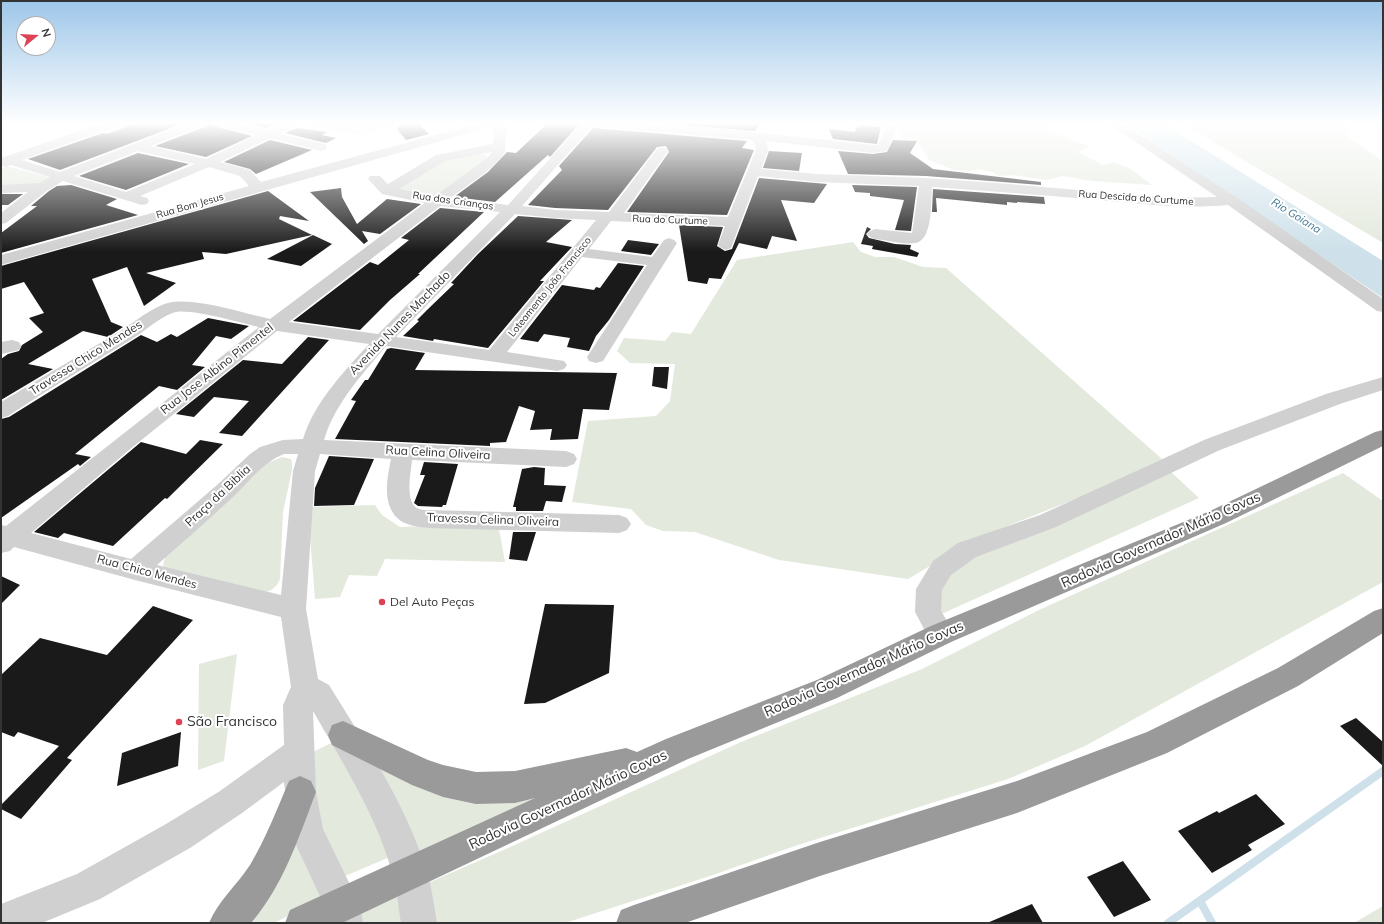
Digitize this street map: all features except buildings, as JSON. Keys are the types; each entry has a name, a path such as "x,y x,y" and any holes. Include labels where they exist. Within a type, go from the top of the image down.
{"highway":[{"name":"Rodovia Governador Mário Covas","path":"303,923 343,914 410,873 677,749 827,689 941,634 1218,517 1383,437"},
{"path":"634,923 820,859 1017,797 1156,743 1288,677 1383,619"},
{"path":"343,735 423,774 443,781 476,788 515,787 631,762 677,749"},
{"path":"227,923 237,913 256,888 273,860 300,792"}],"street":[{"path":"17,165 61,176 174,211"},
{"path":"1,220 43,186 61,176 90,165"},
{"path":"128,196 203,165"},
{"path":"211,165 245,173 258,187"},
{"name":"Rua Bom Jesus","path":"1,260 337,165"},
{"path":"375,179 387,190 429,165"},
{"name":"Rua Jose Albino Pimentel","path":"4,538 162,411 486,165"},
{"name":"Avenida Nunes Machado","path":"343,914 307,832 300,792 298,705 305,687 293,609 304,471 317,427 327,408 348,379 381,341 512,209 552,165"},
{"name":"Loteamento João Francisco","path":"493,357 578,252 610,217 651,165"},
{"path":"726,244 757,165"},
{"path":"1178,165 1231,200 1383,307"},
{"name":"Rua Descida do Curtume","path":"754,172 817,178 926,182 1172,202 1213,202 1231,200"},
{"path":"875,234 914,239 918,236 921,231 926,182"},
{"path":"1,189 43,186"},
{"name":"Rua das Crianças","path":"387,190 437,201 512,209"},
{"name":"Rua do Curtume","path":"512,209 555,214 734,222"},
{"path":"596,357 669,244"},
{"path":"578,252 658,262"},
{"name":"Travessa Chico Mendes","path":"1,411 128,334 146,321 173,307 198,308 274,325"},
{"path":"274,325 556,365"},
{"path":"941,634 928,612 929,589 942,568 966,550 1048,521 1220,442 1333,398 1383,383"},
{"name":"Rua Celina Oliveira","path":"311,446 403,452 566,459"},
{"name":"Praça da Biblia","path":"135,570 225,491 258,459 268,452 283,447 311,446"},
{"name":"Travessa Celina Oliveira","path":"403,452 398,481 399,499 403,509 410,516 429,519 619,524"},
{"name":"Rua Chico Mendes","path":"4,538 293,609"},
{"path":"305,687 319,694 365,772 395,830 410,873 419,923"},
{"path":"1,922 88,887 109,876 178,836 231,802 298,753"}],"shaded area":[{"path":"433,165 478,165 435,196 396,190"},
{"path":"942,165 1122,165 1131,169 1152,185 1092,181 1062,176 1047,180 1012,175 999,176 992,172 978,169 970,171 954,170"},
{"path":"1252,165 1383,165 1383,243"},
{"path":"7,166 49,178 38,185 1,187 1,169"},
{"path":"853,242 861,252 875,257 894,257 923,267 946,268 1162,459 1093,492 977,538 908,579 779,560 695,532 663,531 646,525 631,509 572,502 588,421 656,416 670,401 675,364 630,363 617,351 624,338 665,341 672,332 691,334 737,260"},
{"path":"282,457 291,459 292,470 283,512 280,579 278,584 272,590 267,592 164,567 163,564 167,553 265,464"},
{"path":"1170,471 1199,498 937,616 937,592 948,574 972,555"},
{"path":"1343,473 1383,501 1383,582 1085,746 1008,779 795,846 710,876 565,923 336,923 508,848 741,742 922,669 1039,610"},
{"path":"375,505 382,515 400,527 424,526 499,529 505,562 385,559 377,576 349,575 340,597 315,599 309,507"},
{"path":"237,654 224,761 198,770 199,664"},
{"path":"333,742 397,854 345,876 312,828 311,753"},
{"path":"365,754 415,780 614,771 419,859"},
{"path":"294,830 327,896 274,923 238,923"},
{"path":"1383,906 1383,923 1354,923"}],"water":[{"name":"Rio Goiana","path":"1186,165 1230,165 1383,261 1383,298"}],"waterway":[{"path":"1168,923 1383,771"},
{"path":"1200,901 1212,923"}],"place":[{"name":"Del Auto Peças","path":"382,602"},
{"name":"São Francisco","path":"179,722"}]}
